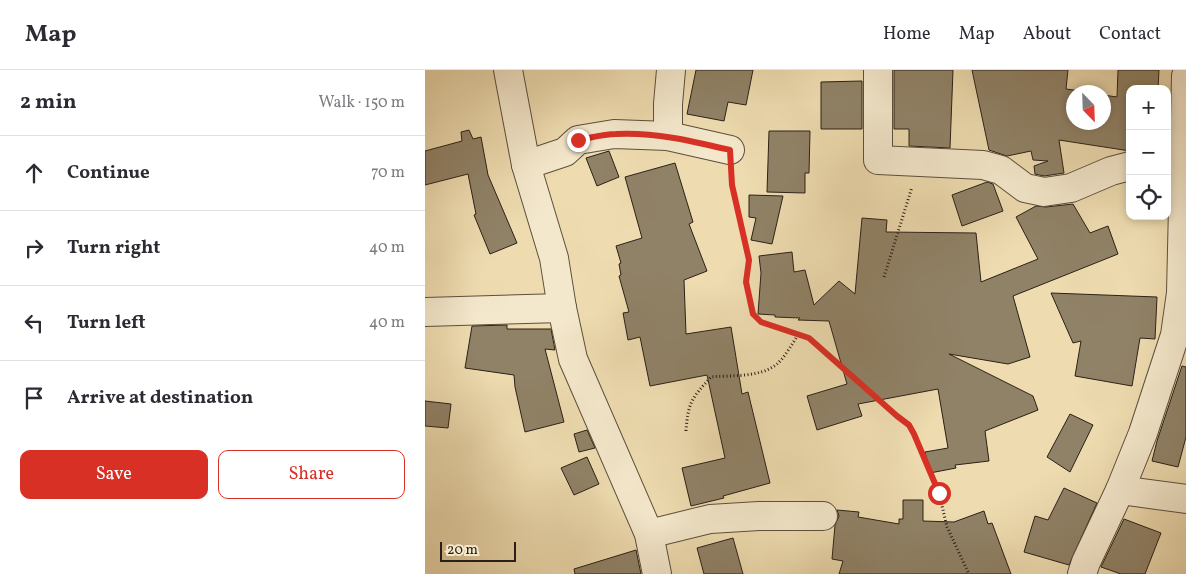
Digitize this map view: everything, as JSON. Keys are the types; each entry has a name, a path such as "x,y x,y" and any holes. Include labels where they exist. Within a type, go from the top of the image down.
{"street":[{"path":"508,70 526,165 554,258 573,359 649,534 657,574"},
{"path":"668,136 668,96 671,70"},
{"path":"878,70 878,160 995,167 1025,188 1044,192 1071,188 1111,171 1126,167"},
{"path":"1082,574 1085,562 1120,490 1178,348 1175,335 1181,293 1176,155 1186,76"},
{"path":"526,165 565,152 578,140 614,134 668,136 730,150"},
{"path":"425,312 562,308"},
{"path":"1120,490 1186,499"},
{"path":"649,534 710,518 823,516"}],"path":[{"path":"730,150 732,185 749,260 746,282 753,314 761,322 809,338 909,425 939,493 947,527 969,574"},
{"path":"884,277 907,206 918,162"},
{"path":"685,431 688,410 695,394 711,377 760,372 771,368 778,363 798,335"}],"building":[{"path":"696,70 753,70 746,105 728,102 724,121 687,114"},
{"path":"894,70 953,70 950,148 909,146 909,129 894,129"},
{"path":"972,70 1068,70 1066,130 1111,130 1111,96 1117,97 1118,70 1159,70 1158,85 1126,85 1126,150 1059,140 1064,173 1044,176 1035,174 1034,166 1048,161 1033,160 1031,151 1007,156 989,150"},
{"path":"862,81 862,129 821,129 821,82"},
{"path":"469,130 473,139 481,137 488,175 517,243 490,254 474,215 476,214 468,174 425,185 425,151 462,141 461,132"},
{"path":"769,131 810,131 809,173 805,173 805,193 767,192"},
{"path":"609,151 619,177 597,186 586,158"},
{"path":"675,163 693,222 689,224 707,271 684,280 686,334 731,327 742,394 748,392 770,483 723,496 724,498 691,506 682,468 725,458 707,375 650,386 640,337 628,340 623,313 629,312 619,276 621,275 619,264 621,263 616,246 642,238 625,177"},
{"path":"987,182 993,184 1003,211 962,226 952,195"},
{"path":"749,195 783,196 772,244 751,240 756,218 749,217"},
{"path":"1073,204 1090,233 1108,226 1118,254 1013,296 1030,357 1008,364 949,354 1033,396 1038,410 985,431 989,461 955,465 956,468 930,473 925,452 948,448 938,389 858,404 862,416 817,430 807,396 847,384 829,321 798,320 800,318 758,314 761,273 759,256 792,252 794,272 805,270 814,305 839,281 855,294 862,218 887,220 886,232 976,233 981,282 1038,259 1016,217 1036,206 1046,207"},
{"path":"1051,293 1157,297 1155,339 1140,338 1132,386 1075,376 1081,341 1073,343"},
{"path":"507,325 507,329 551,329 555,350 545,349 564,422 525,432 514,375 465,368 472,326"},
{"path":"1182,366 1186,367 1186,437 1178,467 1152,461"},
{"path":"425,401 451,404 448,428 425,426"},
{"path":"1070,414 1093,425 1070,472 1047,457"},
{"path":"587,430 595,448 579,452 574,434"},
{"path":"587,457 599,484 574,495 561,468"},
{"path":"1064,488 1097,503 1069,565 1024,552 1035,516 1048,520"},
{"path":"903,500 923,500 923,521 954,522 984,511 988,524 992,523 1011,574 839,574 843,561 832,559 835,525 839,516 837,510 859,512 858,517 899,524 899,519 903,519"},
{"path":"1124,519 1161,533 1145,574 1121,574 1101,567"},
{"path":"733,538 743,574 704,574 697,548"},
{"path":"636,550 641,574 575,574 574,569"}],"route":[{"path":"578,140 614,134 641,134 668,136 730,150 732,185 749,260 746,282 753,314 761,322 809,338 909,425 939,493"}]}
